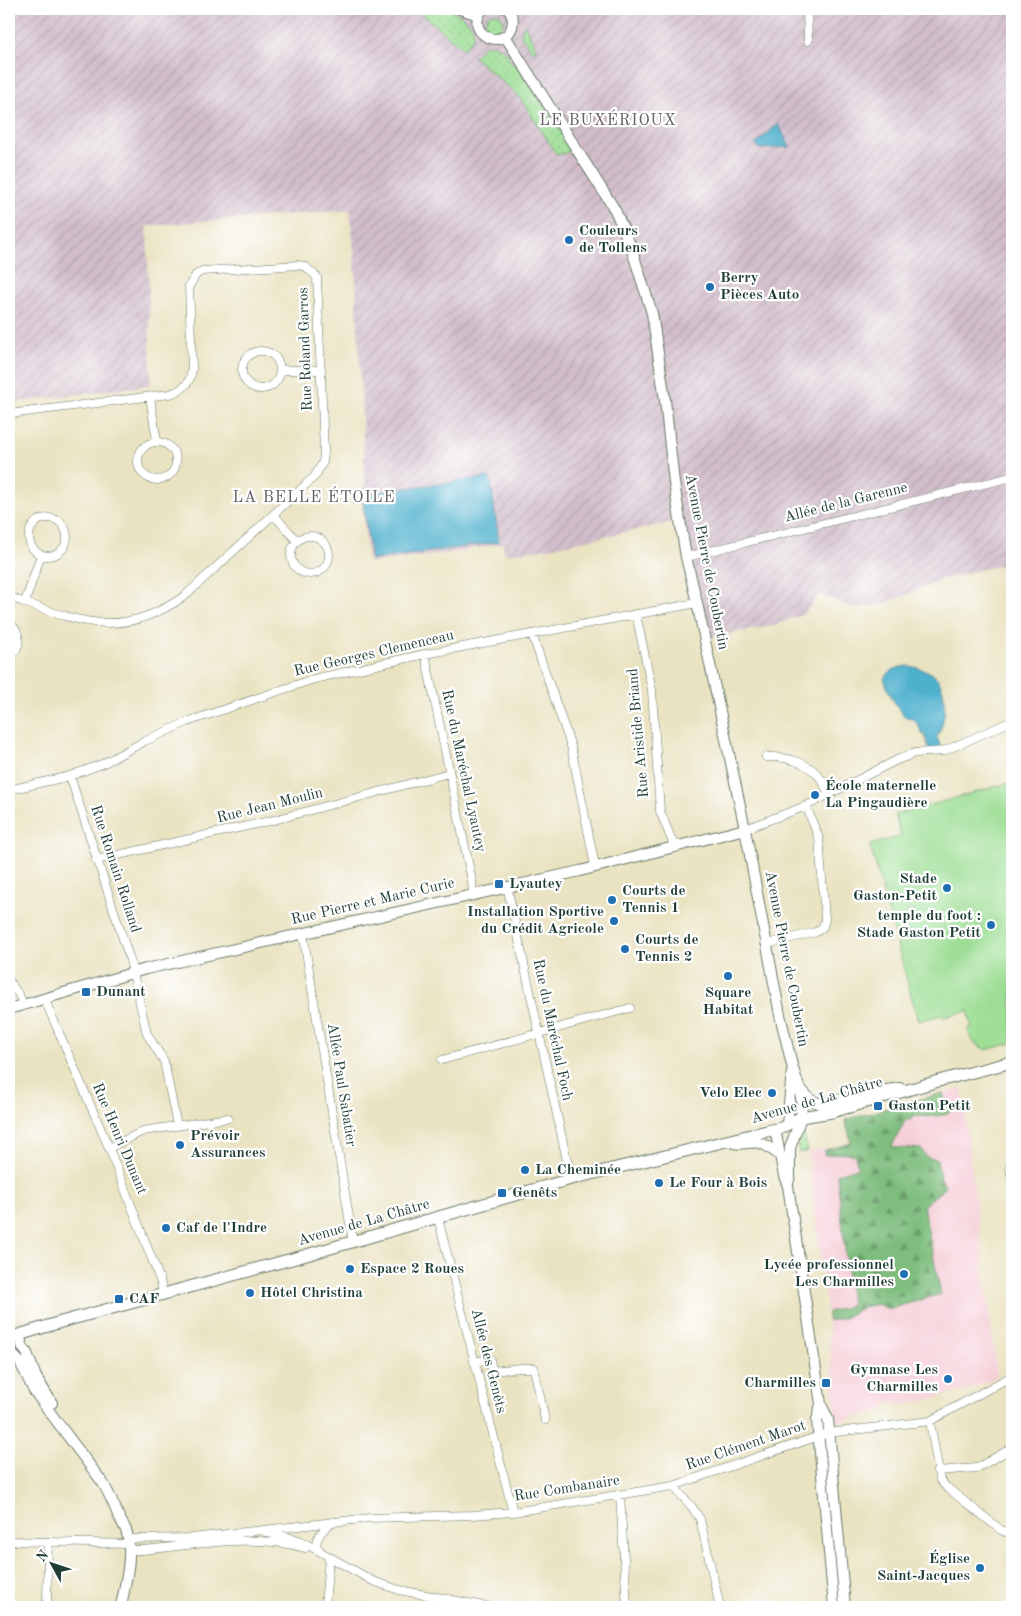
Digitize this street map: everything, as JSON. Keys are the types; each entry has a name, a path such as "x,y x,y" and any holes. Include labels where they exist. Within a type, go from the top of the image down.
{"main road":[{"name":"Avenue de La Châtre","path":"14,1336 572,1179 781,1127 802,1117 832,1112 1012,1062"}],"street":[{"path":"460,9 481,12 478,26 483,35 494,39 509,33 513,23 508,9"},
{"path":"807,9 808,41"},
{"name":"Avenue Pierre de Coubertin","path":"505,36 611,202 631,246 653,317 686,557 745,829 780,1015 799,1087 802,1117"},
{"name":"Rue Roland Garros","path":"9,414 150,397 182,390 190,381 192,369 189,286 196,275 202,271 299,265 312,270 317,277 324,452 323,462 315,476 186,595 169,607 139,620 103,624 83,621 9,596"},
{"path":"261,351 277,359 280,370 277,381 271,386 259,389 247,383 242,371 243,365 249,356 261,351"},
{"path":"280,370 321,370"},
{"path":"150,397 157,442"},
{"path":"157,442 168,445 173,450 176,460 172,472 167,477 155,480 143,473 138,461 145,446 157,442"},
{"name":"Allée de la Garenne","path":"686,557 1012,477"},
{"path":"274,514 297,541"},
{"path":"41,520 54,520 64,527 66,543 58,554 52,556 41,555 31,546 30,532 36,523 41,520"},
{"path":"309,536 321,539 326,544 329,554 328,560 320,571 308,574 296,568 291,557 292,550 297,541 309,536"},
{"path":"25,602 41,555"},
{"name":"Rue Georges Clemenceau","path":"9,790 70,776 102,764 145,741 187,722 314,679 425,654 697,603"},
{"name":"Rue Aristide Briand","path":"636,614 652,690 660,811 675,848"},
{"path":"9,623 16,629 19,640 16,651 9,657"},
{"path":"532,634 571,746 595,866"},
{"name":"Rue du Maréchal Lyautey","path":"425,654 472,881 473,894"},
{"path":"745,829 806,806 897,760 915,753 944,751 1012,720"},
{"path":"766,756 780,756 802,763 816,772 823,781 829,795"},
{"name":"Rue Jean Moulin","path":"96,860 274,820 449,773"},
{"name":"Rue Romain Rolland","path":"70,776 130,960 147,1034 164,1061 176,1126"},
{"path":"767,944 816,932 823,927 825,919 819,838 806,806"},
{"name":"Rue Pierre et Marie Curie","path":"9,1009 133,972 675,848 745,829"},
{"name":"Rue du Maréchal Foch","path":"507,886 572,1179"},
{"name":"Allée Paul Sabatier","path":"303,933 353,1242"},
{"path":"9,981 23,1004"},
{"name":"Rue Henri Dunant","path":"44,998 109,1148 160,1280 163,1294"},
{"path":"442,1060 630,1008"},
{"name":"Avenue Pierre de Coubertin","path":"781,1127 792,1065"},
{"name":"Avenue de La Châtre","path":"811,1100 821,1104 942,1080"},
{"name":"Avenue Pierre de Coubertin","path":"799,1087 811,1100"},
{"path":"802,1117 790,1148 788,1184 821,1404 817,1420 824,1434 844,1607"},
{"path":"109,1148 143,1131 228,1118"},
{"path":"781,1127 780,1156 784,1176 788,1184"},
{"path":"781,1127 790,1171"},
{"name":"Avenue de La Châtre","path":"728,1141 736,1145 752,1143 765,1145 780,1156"},
{"path":"1012,1162 1010,1168 1012,1180"},
{"name":"Allée des Genêts","path":"438,1218 513,1512"},
{"path":"25,1351 28,1340 34,1330"},
{"path":"14,1336 25,1351 45,1394 118,1495 124,1512 123,1522 129,1544 126,1581 121,1607"},
{"path":"9,1351 20,1362 34,1391 103,1483 123,1522"},
{"path":"20,1362 20,1352 25,1351"},
{"path":"474,1362 490,1359 492,1371 534,1368 545,1420"},
{"path":"1012,1376 930,1421 940,1480 946,1487 1001,1530 1005,1532 1012,1526"},
{"name":"Rue Clément Marot","path":"673,1486 824,1434 930,1421"},
{"path":"824,1434 834,1607"},
{"path":"937,1470 977,1468 1012,1448"},
{"path":"673,1486 692,1506 700,1519 720,1607"},
{"name":"Rue Combanaire","path":"129,1544 370,1518 513,1512 673,1486"},
{"path":"620,1495 627,1607"},
{"path":"333,1522 316,1540 316,1545 321,1552 329,1557 382,1584 399,1590 461,1605 490,1607"},
{"name":"Rue Combanaire","path":"258,1531 299,1540 321,1552"},
{"name":"Rue Combanaire","path":"9,1541 129,1544 287,1542 321,1552"},
{"path":"47,1607 48,1542"},
{"path":"325,1607 329,1557"}],"shaded area":[{"path":"9,9 1012,9 1012,562 943,579 887,603 855,609 819,594 805,613 774,626 709,637 683,520 549,548 505,554 503,543 458,552 368,563 361,494 365,484 355,262 350,210 147,226 151,385 9,403"},
{"name":"Lycée professionnel Les Charmilles","path":"962,1088 997,1377 967,1390 901,1406 894,1401 887,1404 882,1411 836,1422 828,1321 808,1152 849,1144 851,1141 845,1120"}],"green space":[{"path":"441,8 455,12 469,22 472,27 473,36 463,49 422,14 421,10 414,9"},
{"path":"494,13 500,16 503,22 500,28 494,31 488,28 485,22 488,16"},
{"path":"525,25 537,50 533,52 521,36 522,28"},
{"path":"491,44 502,49 510,56 508,59 513,65 517,65 570,146 567,153 557,155 518,95 473,57 484,46"},
{"name":"Stade Gaston-Petit","path":"1012,782 1012,1043 985,1050 971,1040 968,1029 972,1028 968,1011 918,1021 870,845 901,836 895,815"},
{"path":"943,1093 945,1100 949,1099 951,1111 937,1116 912,1116 912,1118 905,1121 892,1146 917,1148 922,1150 928,1158 937,1159 940,1177 945,1186 923,1206 941,1294 889,1309 877,1304 863,1307 844,1318 828,1321 828,1312 851,1306 837,1174 858,1168 855,1155 845,1153 824,1155 825,1150 849,1144 851,1141 845,1120"},
{"path":"804,1134 808,1151 799,1153 798,1142"}],"water":[{"path":"778,124 790,147 759,149 756,144"},
{"path":"490,477 499,542 371,560 362,494"},
{"path":"908,666 922,669 935,676 942,689 945,706 937,737 942,750 929,751 925,735 923,735 917,723 910,717 907,719 893,700 888,689 884,678 889,672"}],"place":[{"name":"Couleurs de Tollens","path":"569,240"},
{"name":"Berry Pièces Auto","path":"710,287"},
{"name":"École maternelle La Pingaudière","path":"815,795"},
{"name":"Lyautey","path":"499,884"},
{"name":"Stade Gaston-Petit","path":"947,888"},
{"name":"Courts de Tennis 1","path":"612,900"},
{"name":"Installation Sportive du Crédit Agricole","path":"614,921"},
{"name":"temple du foot : Stade Gaston Petit","path":"991,925"},
{"name":"Courts de Tennis 2","path":"625,949"},
{"name":"Square Habitat","path":"728,976"},
{"name":"Dunant","path":"86,992"},
{"name":"Velo Elec","path":"772,1093"},
{"name":"Gaston Petit","path":"878,1106"},
{"name":"Prévoir Assurances","path":"180,1145"},
{"name":"La Cheminée","path":"525,1170"},
{"name":"Le Four à Bois","path":"659,1183"},
{"name":"Genêts","path":"502,1193"},
{"name":"Caf de l'Indre","path":"166,1228"},
{"name":"Espace 2 Roues","path":"350,1269"},
{"name":"Lycée professionnel Les Charmilles","path":"904,1274"},
{"name":"Hôtel Christina","path":"250,1293"},
{"name":"CAF","path":"119,1299"},
{"name":"Gymnase Les Charmilles","path":"948,1379"},
{"name":"Charmilles","path":"826,1383"},
{"name":"Église Saint-Jacques","path":"980,1568"}],"district":[{"name":"LE BUXÉRIOUX","path":"608,121"},
{"name":"LA BELLE ÉTOILE","path":"314,498"}]}
